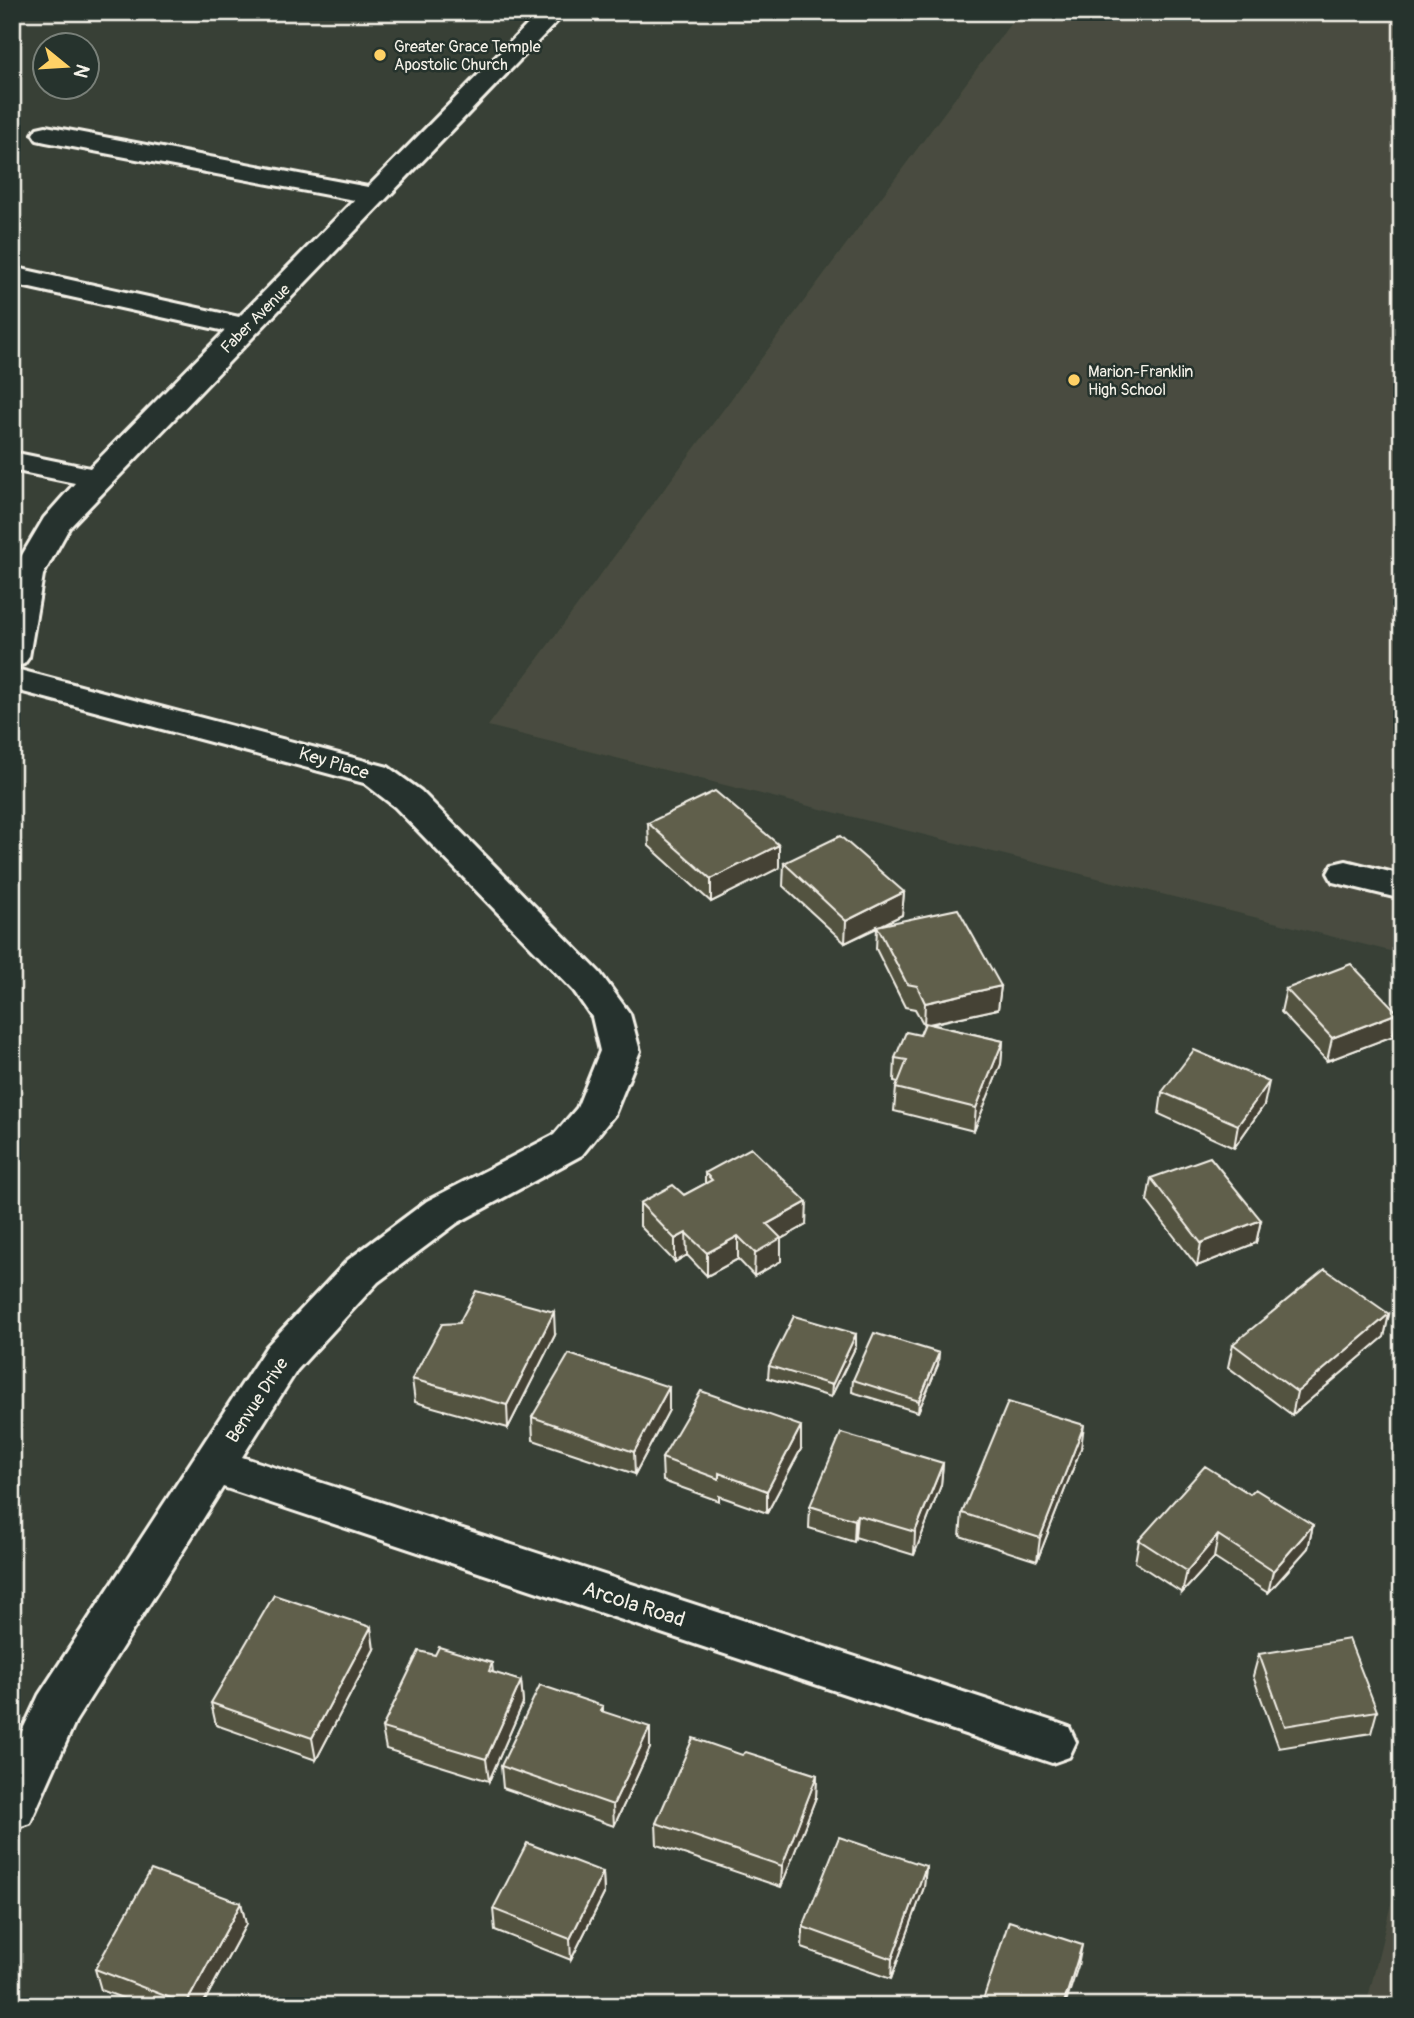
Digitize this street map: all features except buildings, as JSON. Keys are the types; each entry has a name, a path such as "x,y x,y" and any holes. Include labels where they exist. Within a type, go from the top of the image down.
{"street":[{"name":"Faber Avenue","path":"12,657 27,575 55,525 96,478 554,12"},
{"path":"46,134 374,197"},
{"path":"12,275 246,327"},
{"path":"12,461 96,478"},
{"name":"Key Place","path":"12,678 376,775 408,799 587,982 611,1014 620,1051"},
{"path":"1346,873 1402,887"},
{"name":"Benvue Drive","path":"12,1807 56,1710 215,1466 282,1357 363,1271 442,1212 568,1145 594,1115 620,1051"},
{"name":"Arcola Road","path":"215,1466 1052,1742"}],"shaded area":[{"name":"Marion-Franklin High School","path":"1019,12 1402,12 1402,954 488,726"},
{"path":"1402,1859 1402,2006 1366,2006"}],"place":[{"name":"Greater Grace Temple Apostolic Church","path":"380,55"},
{"name":"Marion-Franklin High School","path":"1074,380"}]}
